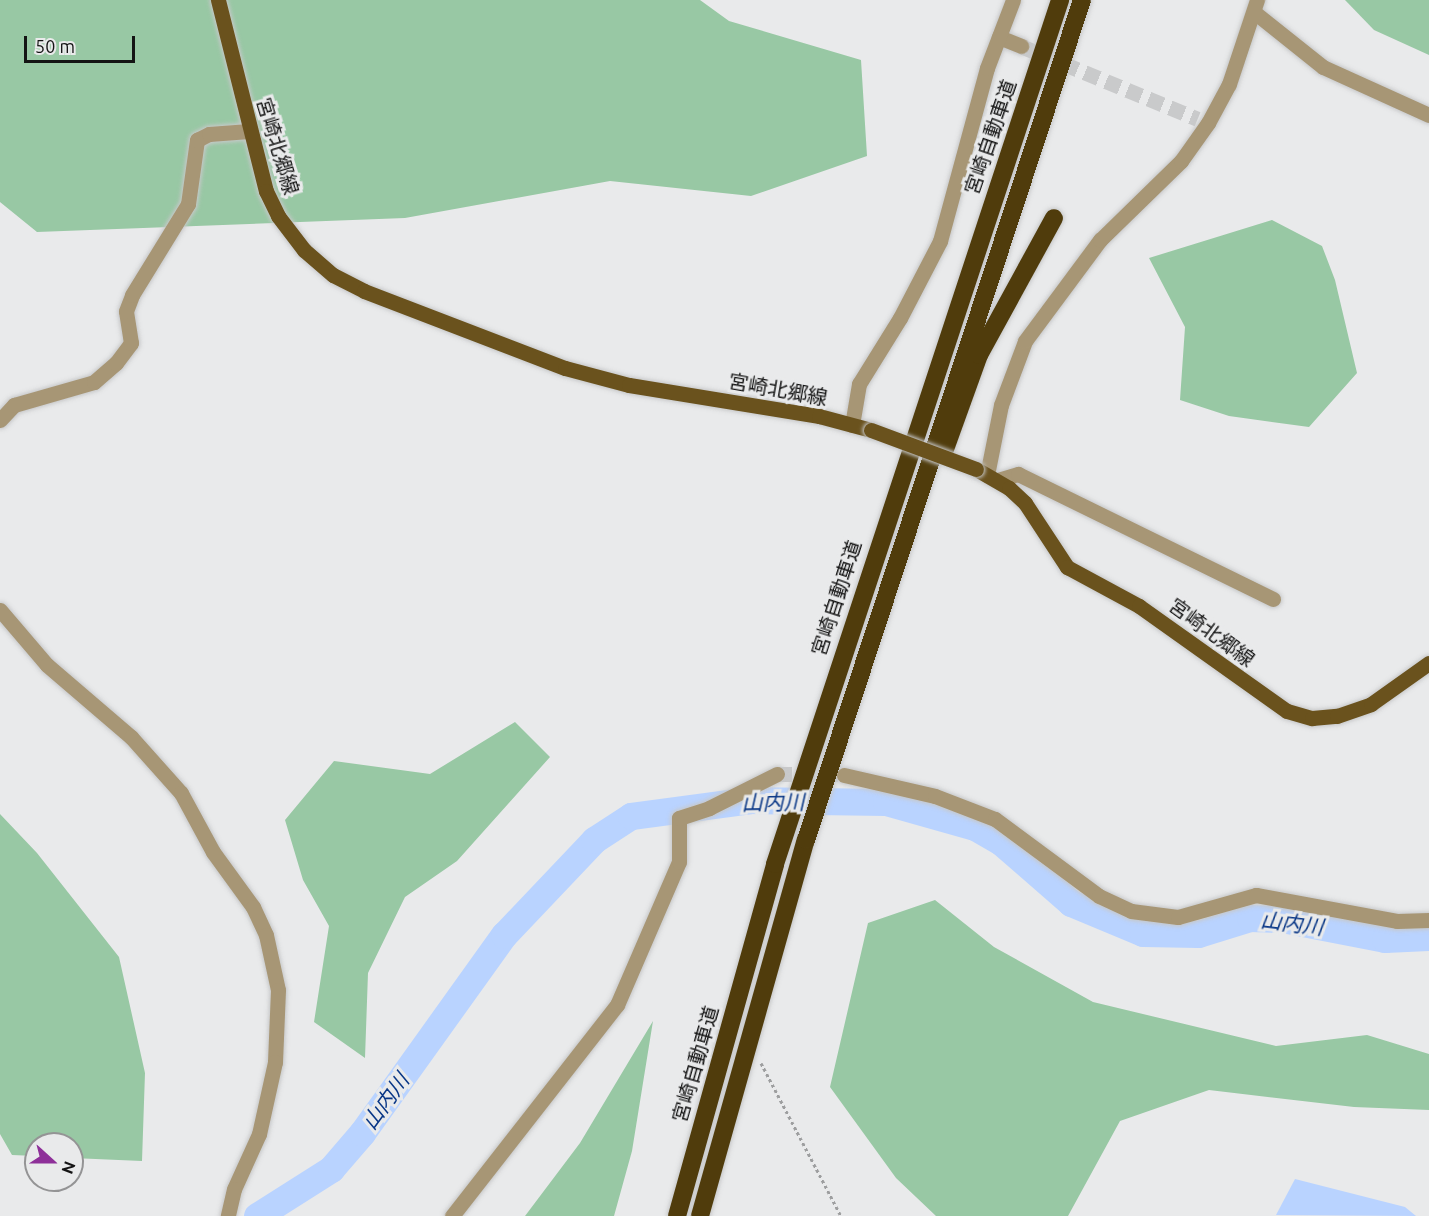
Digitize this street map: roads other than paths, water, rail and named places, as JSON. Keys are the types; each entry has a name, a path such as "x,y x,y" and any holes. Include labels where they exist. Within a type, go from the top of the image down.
{"highway":[{"name":"宮崎自動車道","path":"677,1216 778,853 1060,0"},
{"path":"700,1216 767,970 889,582 1082,0"},
{"path":"889,582 914,538 979,355 1054,218"}],"main road":[{"name":"宮崎北郷線","path":"218,0 249,131 266,191 288,230 333,275 364,291 565,368 629,385 808,414 852,425 871,430 987,475 1025,503 1067,567 1139,606 1287,711 1312,718 1337,716 1371,704 1429,663"}],"street":[{"path":"852,425 859,384 900,318 939,241 999,37 1013,0"},
{"path":"1272,599 1018,474 987,475 1011,371 1043,313 1100,240 1181,161 1203,121 1229,84 1256,6 1323,67 1429,115"},
{"path":"999,37 1021,46"},
{"path":"0,420 14,405 94,382 116,363 131,344 126,311 132,295 188,204 197,140 209,134 249,131"},
{"path":"0,610 47,664 131,737 181,793 213,852 253,907 266,935 278,990 275,1062 259,1134 234,1188 228,1216"},
{"path":"452,1216 617,1005 679,862 679,818 709,808 777,774"},
{"path":"844,774 935,796 995,819 1099,896 1131,911 1179,917 1256,895 1397,921 1429,920"}],"water":[{"path":"1295,1179 1405,1207 1416,1216 1276,1215"}],"waterway":[{"name":"山内川","path":"257,1216 331,1169 362,1133 504,935 594,840 631,816 751,800 886,802 975,827 1001,842 1071,903 1143,933 1198,934 1250,918 1282,919 1385,939 1429,937"}],"tunnel":[{"path":"1021,46 1198,119"},
{"path":"777,774 838,774"}]}
